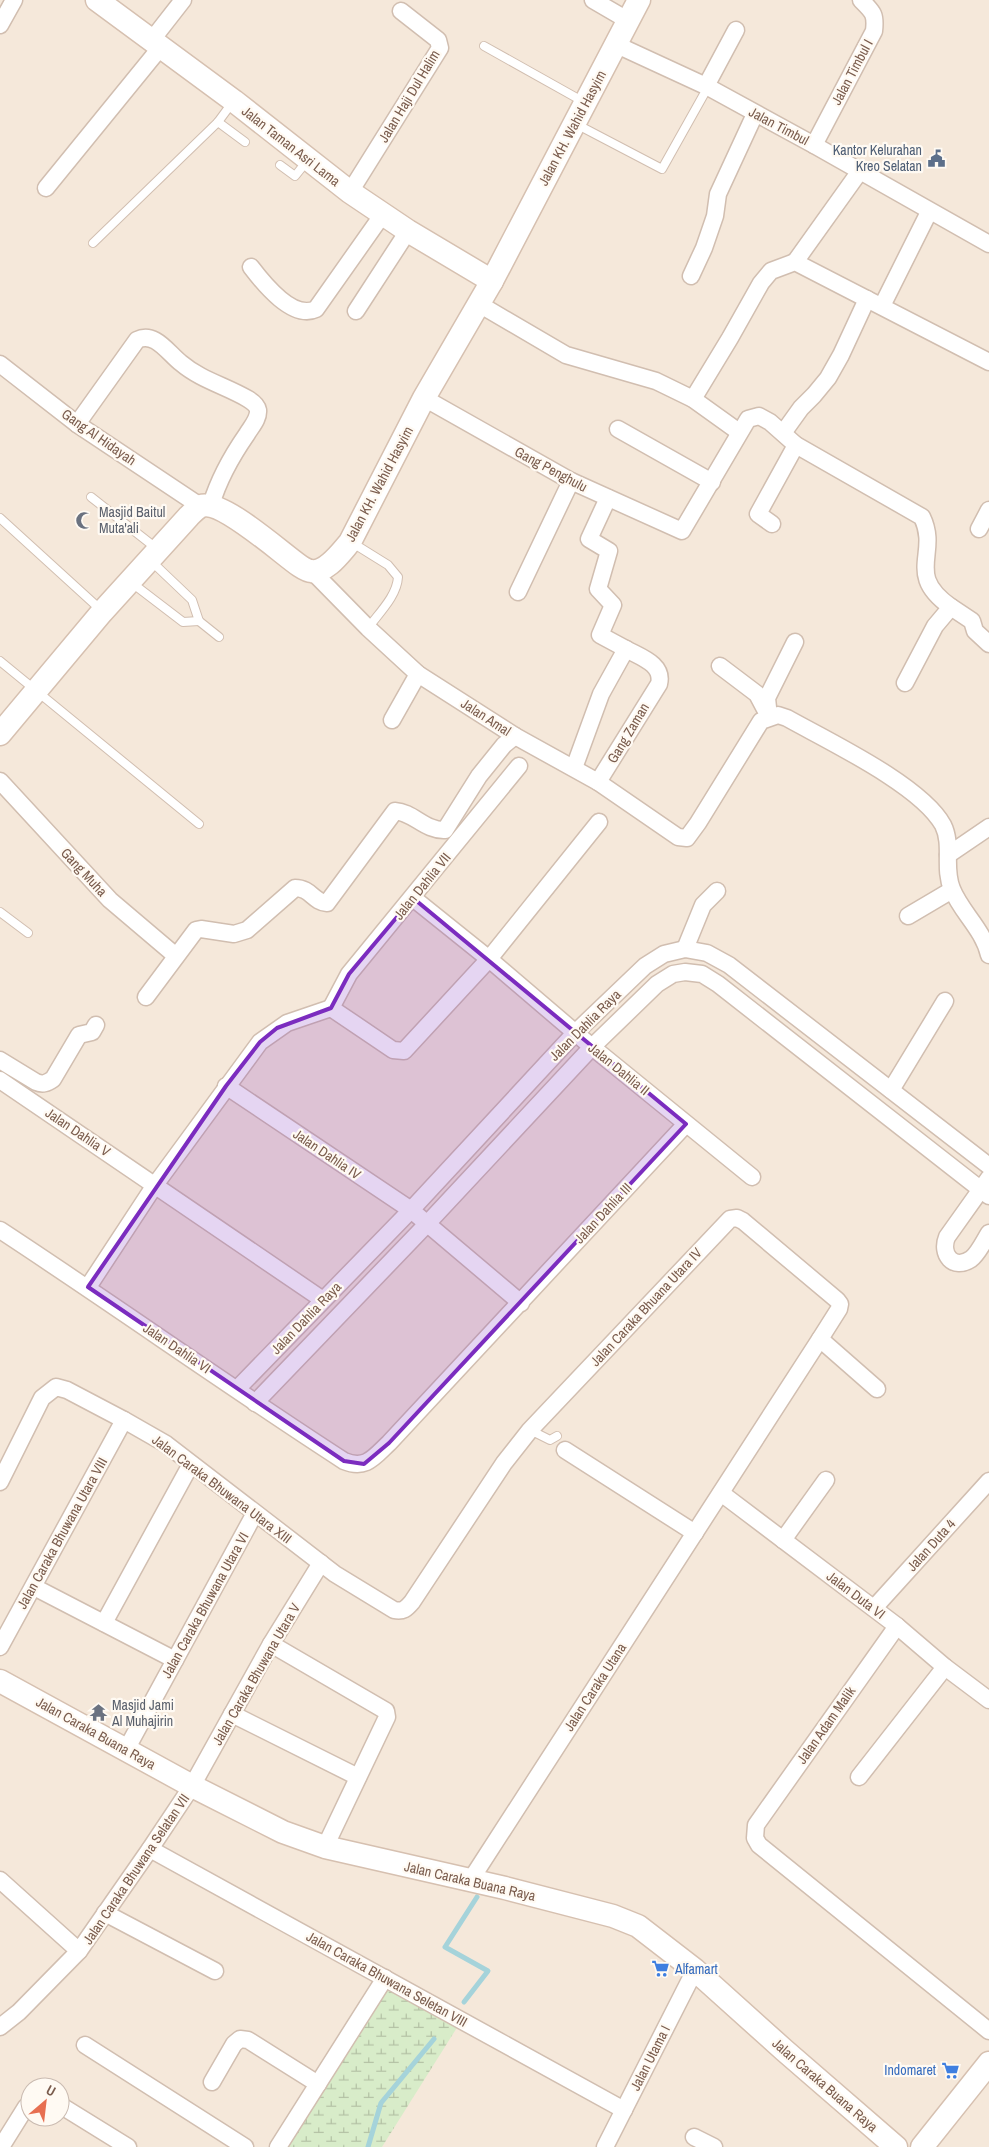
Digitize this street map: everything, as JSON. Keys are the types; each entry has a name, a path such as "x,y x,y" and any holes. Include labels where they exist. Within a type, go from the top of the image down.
{"street":[{"path":"0,25 14,0"},
{"name":"Jalan Taman Asri Lama","path":"98,0 234,101 350,192 408,231 492,281"},
{"path":"46,188 156,44 183,0"},
{"path":"593,0 629,21"},
{"name":"Jalan KH. Wahid Hasyim","path":"312,572 321,569 333,561 350,542 424,398 492,281 639,0"},
{"name":"Jalan Timbul I","path":"814,145 874,31 876,18 861,0"},
{"name":"Jalan Haji Dul Halim","path":"350,192 440,48 438,40 401,11"},
{"path":"706,87 736,30"},
{"name":"Jalan Timbul","path":"617,45 706,87 814,145 929,212 989,244"},
{"path":"691,276 704,248 715,216 718,194 755,114"},
{"path":"693,399 761,282 771,271 795,262 860,171"},
{"path":"784,432 801,408 814,396 828,378 929,212"},
{"path":"251,267 268,288 297,310 307,313 316,308 383,214"},
{"path":"356,311 408,231"},
{"path":"795,262 989,362"},
{"path":"479,304 566,354 656,381 693,399 739,432"},
{"path":"3,724 36,691 153,554 206,506 224,469 256,419 258,410 255,404 246,398 217,385 182,364 156,341 143,337 137,340 77,424"},
{"name":"Gang Al Hidayah","path":"0,364 77,424 206,506"},
{"name":"Gang Penghulu","path":"424,398 571,481 682,532 712,482"},
{"path":"618,428 712,482 748,419 759,416 770,422 784,432 796,445 922,517 928,529 929,541 924,566 928,581 941,599 972,621 975,631 989,644"},
{"path":"772,524 758,514 796,445"},
{"path":"518,592 571,481"},
{"path":"574,768 601,694 626,649 600,635 613,605 598,589 609,551 588,539 608,498"},
{"path":"206,506 231,514 293,561 312,572"},
{"path":"979,529 989,510"},
{"name":"Jalan Amal","path":"312,572 368,628 418,674 515,736 598,782 678,837 687,838 692,832 708,810 754,730 761,721 769,717"},
{"path":"904,683 935,626 952,606"},
{"path":"769,717 767,698 795,642"},
{"name":"Gang Zaman","path":"598,782 658,684 660,672 655,666 626,649"},
{"path":"720,666 757,694 769,717"},
{"path":"392,720 418,674"},
{"path":"769,717 778,715 787,718 888,775 936,815 948,839 948,878 952,890 971,917 989,955"},
{"path":"146,997 196,930 201,929 234,934 247,930 295,888 307,890 318,901 327,903 395,811 406,813 431,828 445,830 479,776 504,745 515,736"},
{"name":"Jalan Dahlia VII","path":"331,1008 349,974 519,766"},
{"name":"Gang Muha","path":"0,781 110,900 176,956"},
{"path":"88,1287 155,1185 260,1042 277,1028 302,1017 331,1008 393,1050 404,1051 489,959 599,822"},
{"path":"948,855 989,827"},
{"path":"908,916 952,890"},
{"path":"685,949 703,905 717,891"},
{"name":"Jalan Dahlia II","path":"413,898 752,1177"},
{"name":"Jalan Dahlia Raya","path":"237,1389 411,1210 575,1033 645,966 664,954 685,949 707,952 729,965 989,1166"},
{"name":"Jalan Dahlia Raya","path":"255,1403 426,1225 592,1047 657,984 673,974 685,972 702,974 726,990 986,1188 947,1236 944,1245 945,1254 954,1262 965,1263 973,1258 989,1233"},
{"path":"891,1090 946,1000"},
{"path":"0,1060 36,1082 42,1084 48,1082 52,1079 78,1035 92,1032 96,1025"},
{"name":"Jalan Dahlia V","path":"0,1080 323,1300"},
{"name":"Jalan Dahlia IV","path":"226,1086 411,1210 426,1225"},
{"name":"Jalan Dahlia III","path":"354,1465 364,1464 383,1449 686,1124"},
{"name":"Jalan Caraka Bhuana Utara IV","path":"321,1563 335,1574 394,1610 406,1609 504,1463 530,1430 730,1219 737,1218 743,1221 840,1304 839,1309 721,1493"},
{"path":"426,1225 521,1303"},
{"name":"Jalan Dahlia VI","path":"0,1230 88,1287 255,1403 354,1465"},
{"path":"820,1339 877,1388"},
{"name":"Jalan Caraka Bhuwana Utara XIII","path":"2,1476 42,1398 56,1387 67,1390 166,1444 321,1563"},
{"name":"Jalan Caraka Bhuwana Utara VIII","path":"0,1647 124,1420"},
{"path":"561,1443 695,1533"},
{"path":"104,1623 191,1464"},
{"path":"783,1540 826,1480"},
{"name":"Jalan Duta 4","path":"874,1608 989,1481"},
{"name":"Jalan Caraka Utana","path":"476,1883 721,1493"},
{"name":"Jalan Duta VI","path":"721,1493 874,1608 945,1668 989,1699"},
{"name":"Jalan Caraka Bhuwana Utara VI","path":"126,1750 255,1513"},
{"name":"Jalan Caraka Bhuwana Utara V","path":"192,1786 272,1644 321,1563"},
{"path":"34,1587 175,1660"},
{"name":"Jalan Adam Malik","path":"897,1626 756,1825 755,1838 759,1846 989,2031"},
{"path":"272,1644 386,1711 387,1717 325,1847"},
{"path":"859,1777 945,1668"},
{"name":"Jalan Caraka Buana Raya","path":"0,1681 192,1786 284,1832 325,1847 476,1883 505,1888 613,1916 638,1926 695,1970 896,2147"},
{"path":"232,1714 358,1777"},
{"name":"Jalan Caraka Bhuwana Selatan VII","path":"0,2027 19,2012 79,1951 192,1786"},
{"name":"Jalan Caraka Bhuwana Seletan VIII","path":"150,1849 624,2110"},
{"path":"0,1880 79,1951"},
{"path":"105,1913 215,1972"},
{"name":"Jalan Utama I","path":"604,2147 695,1970"},
{"path":"278,2147 386,1978"},
{"path":"212,2082 234,2044 240,2039 248,2040 318,2084"},
{"path":"85,2045 245,2147"},
{"path":"927,2146 989,2063"},
{"path":"70,2111 128,2147"},
{"path":"1,2147 20,2117"},
{"path":"694,2137 714,2147"}],"lane":[{"path":"484,46 586,103"},
{"path":"574,123 662,169 706,87"},
{"path":"93,243 218,122 234,101"},
{"path":"218,122 245,142"},
{"path":"280,165 295,176 307,160"},
{"path":"90,497 153,554 192,600 199,620 219,637"},
{"path":"0,518 102,612"},
{"path":"350,542 382,561 398,577 398,584 394,593 368,628"},
{"path":"129,581 183,622 199,620"},
{"path":"0,661 199,824"},
{"path":"0,912 28,933"},
{"path":"530,1430 561,1443"}],"highlighted area":[{"path":"413,898 686,1124 389,1443 364,1464 344,1461 88,1287 226,1086 260,1042 277,1028 331,1008 349,974"}],"shaded area":[{"path":"0,0 989,0 989,2147 0,2147"}],"green space":[{"path":"382,1984 458,2026 382,2147 278,2147"}],"waterway":[{"path":"464,2002 488,1971 445,1947 477,1897"},
{"path":"368,2147 381,2103 434,2039"}],"place":[{"name":"Kantor Kelurahan Kreo Selatan","path":"936,158"},
{"name":"Masjid Baitul Muta'ali","path":"85,520"},
{"name":"Masjid Jami Al Muhajirin","path":"98,1713"},
{"name":"Alfamart","path":"661,1969"},
{"name":"Indomaret","path":"950,2070"}]}
